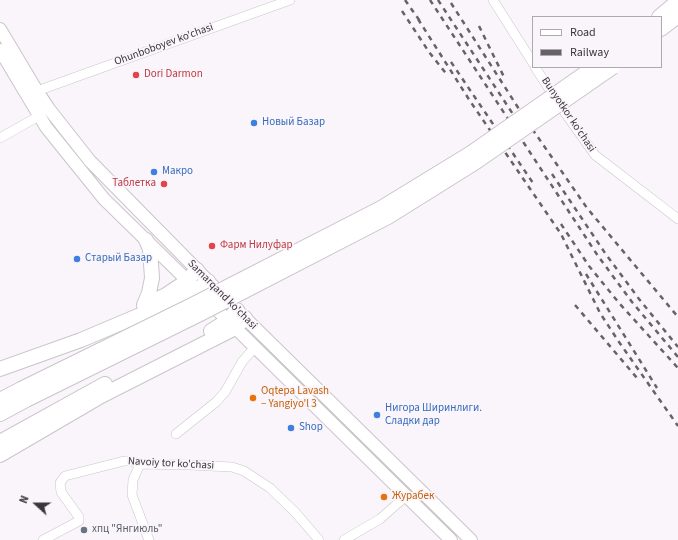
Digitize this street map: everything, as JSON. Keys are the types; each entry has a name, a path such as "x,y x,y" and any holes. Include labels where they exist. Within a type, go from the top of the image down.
{"main road":[{"path":"660,16 678,2"},
{"path":"662,28 678,16"},
{"name":"Samarqand ko'chasi","path":"0,29 49,109 90,161 192,275 203,286 241,314 471,540"},
{"name":"Samarqand ko'chasi","path":"0,50 46,127 104,199 146,240 192,275"},
{"path":"0,414 23,394 381,208 471,153 593,68"},
{"path":"0,400 23,394 202,313 388,217 476,162 613,68"},
{"path":"144,305 149,293 152,278 150,249 146,240"},
{"path":"0,361 144,305 166,295 192,275"},
{"name":"Samarqand ko'chasi","path":"203,286 231,324 451,540"},
{"path":"0,369 81,340 203,286"},
{"path":"0,455 101,396 231,324 241,314"},
{"path":"0,442 85,394 216,329 231,324"},
{"path":"255,347 266,338"}],"street":[{"name":"Ohunboboyev ko'chasi","path":"37,91 290,0"},
{"path":"493,0 532,61"},
{"name":"Bunyotkor ko'chasi","path":"536,68 558,103 595,155 678,220"},
{"path":"0,138 39,116"},
{"path":"176,434 216,402 225,392 242,362 255,347"},
{"name":"Navoiy tor ko'chasi","path":"43,540 80,521 79,517 61,492 60,483 65,476 115,462 232,467 244,471 270,488 295,512 319,540"},
{"path":"140,464 133,480 132,495 149,540"},
{"path":"344,540 380,519 406,496"}],"railway":[{"path":"405,0 422,24"},
{"path":"430,0 598,256 632,302 678,357"},
{"path":"438,0 526,134"},
{"path":"451,3 526,120 587,208 678,317"},
{"path":"402,11 429,52 448,76"},
{"path":"418,19 470,101 561,234 600,313 678,426"},
{"path":"479,26 504,77"},
{"path":"451,62 533,183"},
{"path":"552,174 605,253 639,299 678,347"},
{"path":"561,224 589,266 619,303 678,368"},
{"path":"586,274 657,388"},
{"path":"575,305 637,378"}],"place":[{"name":"Dori Darmon","path":"136,75"},
{"name":"Новый Базар","path":"254,123"},
{"name":"Макро","path":"154,172"},
{"name":"Таблетка","path":"164,184"},
{"name":"Фарм Нилуфар","path":"212,246"},
{"name":"Cтарый Базар","path":"77,259"},
{"name":"Oqtepa Lavash – Yangiyo'l 3","path":"253,398"},
{"name":"Нигора Ширинлиги. Сладки дар","path":"377,415"},
{"name":"Shop","path":"291,428"},
{"name":"Журабек","path":"384,497"},
{"name":"хпц \"Янгиюль\"","path":"84,530"}]}
